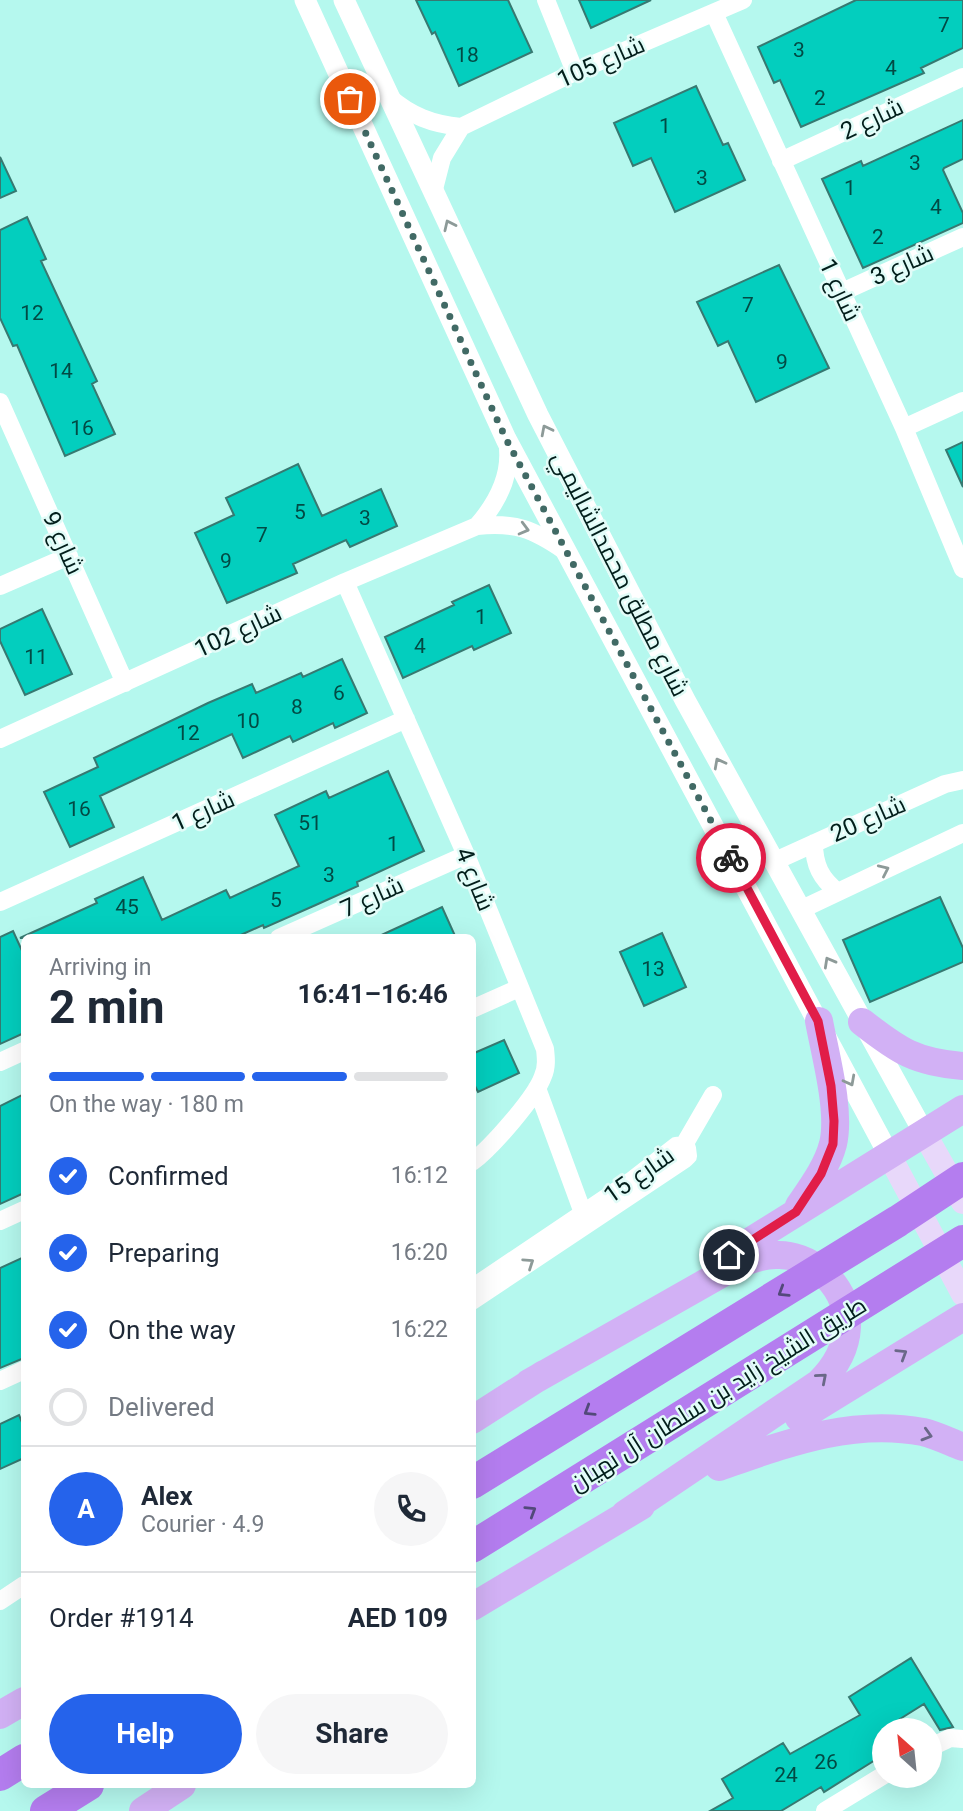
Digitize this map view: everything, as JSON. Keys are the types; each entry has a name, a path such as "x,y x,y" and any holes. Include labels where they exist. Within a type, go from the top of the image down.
{"highway":[{"path":"476,1481 886,1228 961,1190"},
{"name":"طريق الشيخ زايد بن سلطان آل نهيان","path":"476,1545 963,1241"},
{"path":"0,1775 21,1762"},
{"path":"46,1811 83,1788"}],"main road":[{"path":"796,1212 821,1174 833,1144 831,1086 818,1021"},
{"path":"862,1022 894,1047 932,1063 963,1066"},
{"path":"476,1417 796,1212 963,1109"},
{"path":"925,1133 961,1190"},
{"path":"890,1155 963,1294"},
{"path":"476,1605 625,1514 819,1383 832,1370 844,1347 848,1322 844,1302 832,1280 813,1265 777,1254 750,1259 529,1383"},
{"path":"625,1514 719,1467 963,1317"},
{"path":"719,1467 796,1440 846,1430 891,1428 925,1433 963,1447"},
{"path":"0,1715 21,1703"},
{"path":"143,1811 178,1788"}],"street":[{"name":"شارع مطلق محمدالشاليمي","path":"305,0 506,439 890,1155"},
{"path":"336,0 346,21 358,33"},
{"name":"شارع مطلق محمدالشاليمي","path":"344,0 538,415 685,700 925,1133"},
{"path":"546,0 575,72"},
{"name":"شارع 105","path":"461,127 575,72 743,0"},
{"name":"شارع 1","path":"714,13 961,558"},
{"name":"شارع 2","path":"781,161 963,77"},
{"path":"389,97 404,110 422,119 461,127 442,158 433,193"},
{"name":"شارع 3","path":"840,293 963,237"},
{"path":"904,428 963,401"},
{"name":"شارع 9","path":"0,402 4,424 69,556 125,683"},
{"path":"477,526 491,510 501,491 507,471 506,439"},
{"name":"شارع 102","path":"0,739 345,582 477,526 520,526 540,533 565,551"},
{"path":"0,586 69,556"},
{"name":"شارع 4","path":"345,582 466,855 545,1049 546,1069 537,1088 492,1146 476,1159"},
{"path":"652,714 670,718 681,711 685,700"},
{"name":"شارع 1","path":"0,902 405,719"},
{"name":"شارع 20","path":"773,862 944,784 963,780"},
{"path":"800,910 963,833"},
{"path":"814,843 819,871 824,880 838,892"},
{"name":"شارع 7","path":"288,934 466,855"},
{"path":"476,1007 519,988"},
{"path":"0,1062 21,1052"},
{"path":"537,1088 583,1213"},
{"path":"684,1145 713,1095"},
{"name":"شارع 15","path":"476,1285 647,1170 676,1146 684,1145 689,1152 685,1158 476,1298"},
{"path":"0,1220 21,1211"},
{"path":"0,1381 21,1371"},
{"path":"0,1601 21,1587"},
{"path":"942,1742 950,1738 963,1739"},
{"path":"831,1809 872,1783"}],"building":[{"path":"416,0 508,0 532,52 459,86 435,32 432,34"},
{"path":"579,0 651,0 591,28"},
{"path":"856,0 963,0 963,48 921,68 924,73 801,127 780,80 774,83 758,47"},
{"path":"696,86 723,145 728,143 745,180 675,212 651,158 633,166 614,123"},
{"path":"963,120 963,159 943,170 963,213 963,223 863,268 822,179 861,161 863,166"},
{"path":"0,157 16,191 0,198"},
{"path":"27,217 46,259 41,261 97,381 92,384 115,434 65,456 17,345 13,346 0,318 0,230"},
{"path":"779,265 829,368 756,402 728,341 718,346 697,302"},
{"path":"963,442 963,487 946,450"},
{"path":"298,464 322,516 381,489 397,526 350,547 346,540 293,564 297,573 227,603 195,533 234,515 226,498"},
{"path":"489,585 511,633 474,650 472,646 403,678 385,637 454,605 452,602"},
{"path":"42,609 72,674 25,695 0,641 0,629"},
{"path":"342,659 367,713 335,728 333,723 293,742 290,736 243,758 232,734 100,796 114,827 70,847 44,792 98,767 94,758 208,703 252,684 256,693 301,673 303,677"},
{"path":"388,771 424,851 357,882 358,886 264,928 263,925 243,934 29,934 97,903 95,899 143,877 162,920 226,890 230,898 299,866 275,815 326,791 329,798"},
{"path":"940,897 963,948 963,962 870,1002 843,940"},
{"path":"442,907 454,934 384,934"},
{"path":"13,931 21,948 21,1034 0,1044 0,937"},
{"path":"662,933 686,987 644,1006 620,952"},
{"path":"504,1040 519,1073 478,1092 476,1052"},
{"path":"21,1096 21,1194 0,1204 0,1106"},
{"path":"21,1258 21,1359 0,1368 0,1268"},
{"path":"19,1415 21,1420 21,1459 0,1469 0,1424"},
{"path":"911,1658 953,1727 942,1730 942,1718 933,1718 924,1704 902,1718 872,1718 872,1762 824,1792 821,1787 781,1811 710,1811 733,1798 722,1779 783,1743 790,1754 860,1715 849,1697"}],"way so far":[{"path":"350,99 506,439 731,858"}],"route":[{"path":"729,1255 796,1212 821,1174 833,1144 834,1121 831,1086 818,1021 731,858"}]}
